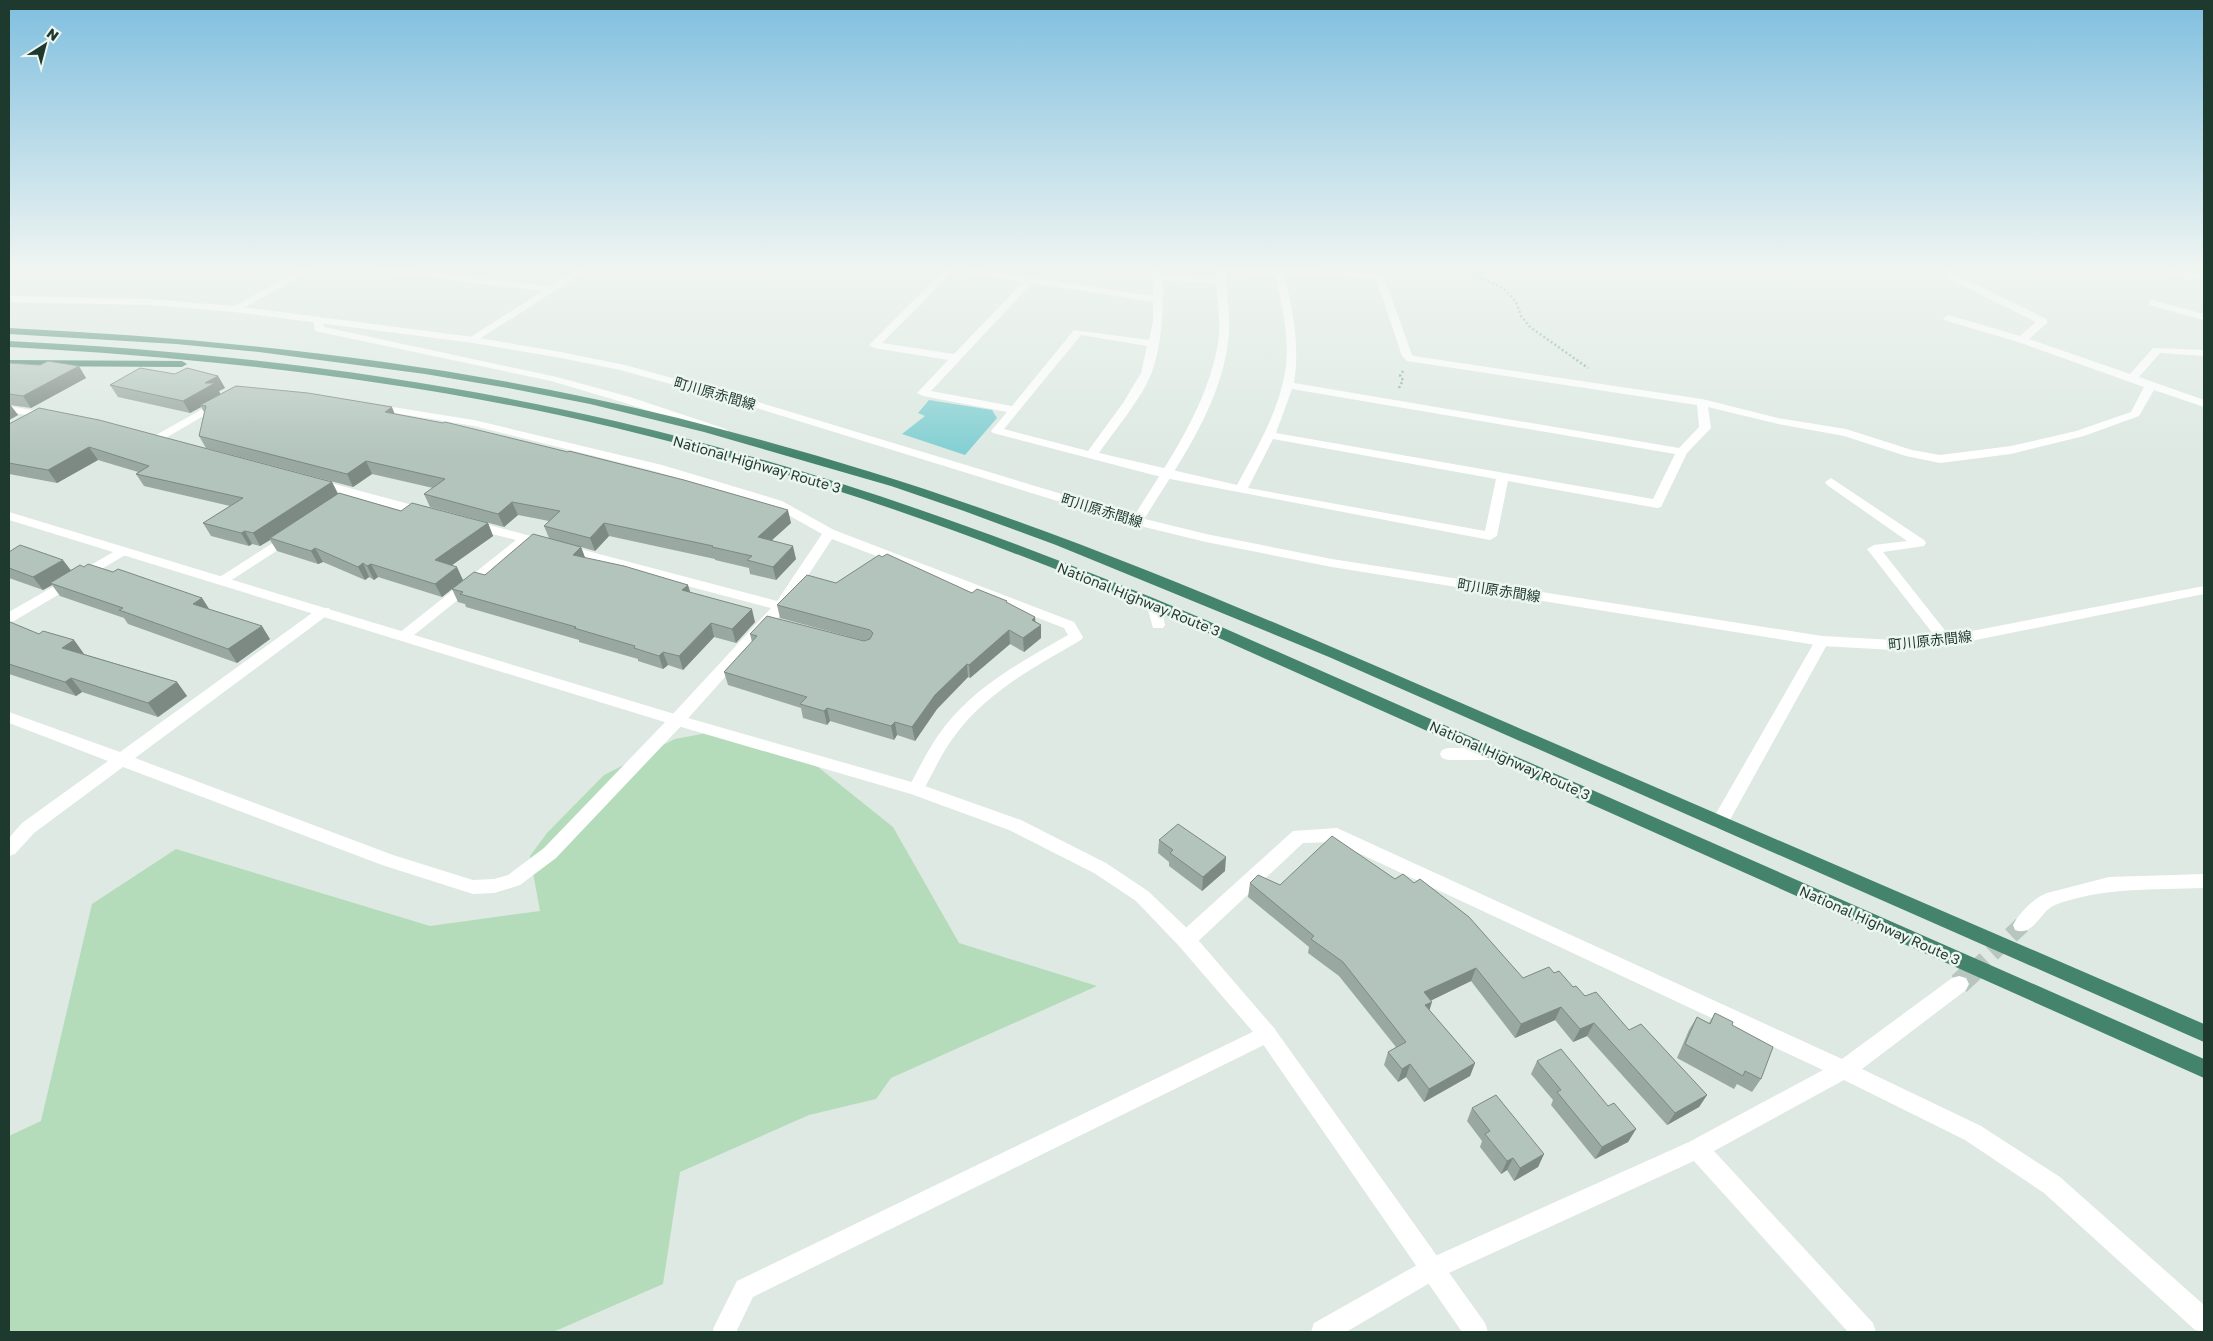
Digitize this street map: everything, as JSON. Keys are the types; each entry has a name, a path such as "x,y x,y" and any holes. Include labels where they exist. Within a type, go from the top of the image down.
{"highway":[{"name":"National Highway Route 3","path":"9,331 198,343 313,355 390,366 575,399 670,419 763,445 970,509 1078,550 1334,654 2204,1033"},
{"name":"National Highway Route 3","path":"9,344 182,355 370,378 558,412 679,441 835,486 938,521 1152,603 2204,1069"},
{"path":"9,363 291,367"}],"street":[{"path":"321,330 353,338 528,373 678,416 763,445"},
{"name":"町川原赤間線","path":"396,330 473,340 621,367 846,431 1137,521 1283,555 1822,641 1894,646 1946,641 2204,590"},
{"path":"473,340 489,330"},
{"path":"889,330 874,345 956,358"},
{"path":"983,330 923,393 1015,410"},
{"path":"1092,454 1128,404 1146,373 1157,330"},
{"path":"1137,521 1206,401 1216,376 1224,340 1223,330"},
{"path":"1241,490 1268,435 1288,385 1292,348 1290,330"},
{"path":"1398,330 1407,356 1412,358 1702,402 1778,421 1846,433 1910,453 1940,459 2011,450 2080,434 2134,414 2151,385"},
{"path":"1987,330 2022,340 2204,404"},
{"path":"2022,340 2034,330"},
{"path":"1154,344 1078,332 997,430 1165,474 1490,536 1503,477"},
{"path":"2132,378 2156,350 2204,353"},
{"path":"1288,385 1682,452"},
{"path":"172,445 149,439 234,395"},
{"path":"1268,435 1657,504 1682,452 1705,428 1702,402"},
{"path":"365,406 474,423 658,468 778,504 829,533 1069,625 1076,637 996,685 971,706 950,730 916,789"},
{"path":"9,410 59,418"},
{"path":"306,481 440,516"},
{"path":"1831,482 1919,543 1874,549 1946,641"},
{"path":"337,504 354,494"},
{"path":"9,516 678,720 916,789 1015,825 1100,868 1142,896 1186,940 1266,1034 1476,1332"},
{"path":"459,521 781,606"},
{"path":"222,580 304,526"},
{"path":"9,717 388,860 473,887 494,886 514,880 550,853 678,720 781,606 829,533"},
{"path":"404,636 526,539"},
{"path":"9,618 122,551"},
{"path":"1152,603 1158,625"},
{"path":"9,849 28,828 324,612"},
{"path":"767,621 785,626"},
{"path":"1720,822 1822,641"},
{"path":"1448,754 1496,754"},
{"path":"1186,940 1298,836 1337,836 1844,1070 1973,1133 2052,1185 2204,1321"},
{"path":"2022,925 2047,900 2109,884 2204,881"},
{"path":"1323,1332 1432,1268 1697,1149 1844,1070 1959,984"},
{"path":"726,1332 725,1329 745,1288 1266,1034"},
{"path":"1697,1149 1864,1332"}],"path":[{"path":"1534,330 1592,371 1602,388"},
{"path":"1388,402 1401,386 1403,380 1400,376 1412,358"}],"green space":[{"path":"712,732 808,759 893,827 959,943 1097,986 891,1078 876,1099 809,1115 680,1172 663,1284 553,1332 9,1332 9,1136 41,1121 92,904 176,849 430,926 540,911 530,856 547,833 604,775 675,739"}],"water":[{"path":"929,400 992,410 997,418 965,455 902,434 925,416 918,413"}],"building":[{"path":"48,361 79,366 23,396 9,394 9,363 40,365"},
{"path":"140,368 175,374 187,368 218,376 205,383 215,383 183,401 110,385"},
{"path":"236,386 308,393 392,407 385,412 445,422 684,480 788,510 758,537 793,546 773,567 747,560 752,556 604,523 590,538 544,526 560,511 512,502 498,514 424,494 445,479 366,461 347,474 199,436 206,406 200,405"},
{"path":"39,408 99,420 332,482 253,533 245,531 241,533 203,523 243,498 136,474 149,466 89,447 48,470 9,463 9,424"},
{"path":"339,493 401,511 412,503 488,523 435,560 457,567 435,584 371,564 367,566 363,563 358,567 315,548 311,551 270,538"},
{"path":"533,534 581,547 573,555 624,566 688,585 682,590 752,609 732,629 711,623 679,656 663,652 659,656 634,648 635,646 574,628 576,627 460,594 463,592 452,589 474,572 485,575"},
{"path":"20,545 63,560 33,577 9,568 9,552"},
{"path":"887,554 972,593 977,589 1007,601 1035,617 1032,620 1041,625 1023,638 1009,630 969,665 967,664 935,695 912,727 895,722 891,726 827,708 824,711 800,704 807,697 724,672 757,636 750,634 767,616 864,641 870,639 873,633 870,630 777,605 807,575 836,583 879,555 882,557"},
{"path":"88,564 113,572 118,569 202,598 193,604 262,626 228,649 119,610 123,608 50,583 80,565 84,567"},
{"path":"9,622 39,634 43,631 74,640 62,648 177,682 148,703 71,678 65,682 9,664"},
{"path":"1178,824 1226,857 1203,877 1170,853 1173,850 1159,840"},
{"path":"1332,836 1395,879 1403,874 1414,883 1420,879 1469,917 1523,978 1549,967 1554,973 1559,971 1573,987 1576,986 1585,996 1596,992 1629,1030 1641,1024 1707,1095 1675,1113 1594,1023 1580,1029 1561,1007 1521,1024 1476,968 1424,992 1432,1002 1425,1005 1475,1063 1429,1089 1410,1064 1402,1069 1388,1052 1406,1042 1343,962 1311,939 1314,936 1250,883 1258,875 1280,885"},
{"path":"1715,1013 1733,1022 1732,1025 1773,1047 1761,1079 1745,1071 1743,1076 1685,1044 1697,1017 1710,1024"},
{"path":"1561,1049 1608,1106 1614,1103 1636,1129 1602,1147 1557,1092 1561,1090 1537,1061"},
{"path":"1496,1095 1544,1154 1520,1168 1513,1158 1507,1161 1485,1134 1490,1131 1472,1108"}],"tunnel":[{"path":"1973,971 2022,925"},
{"path":"1959,984 1974,970"}]}
